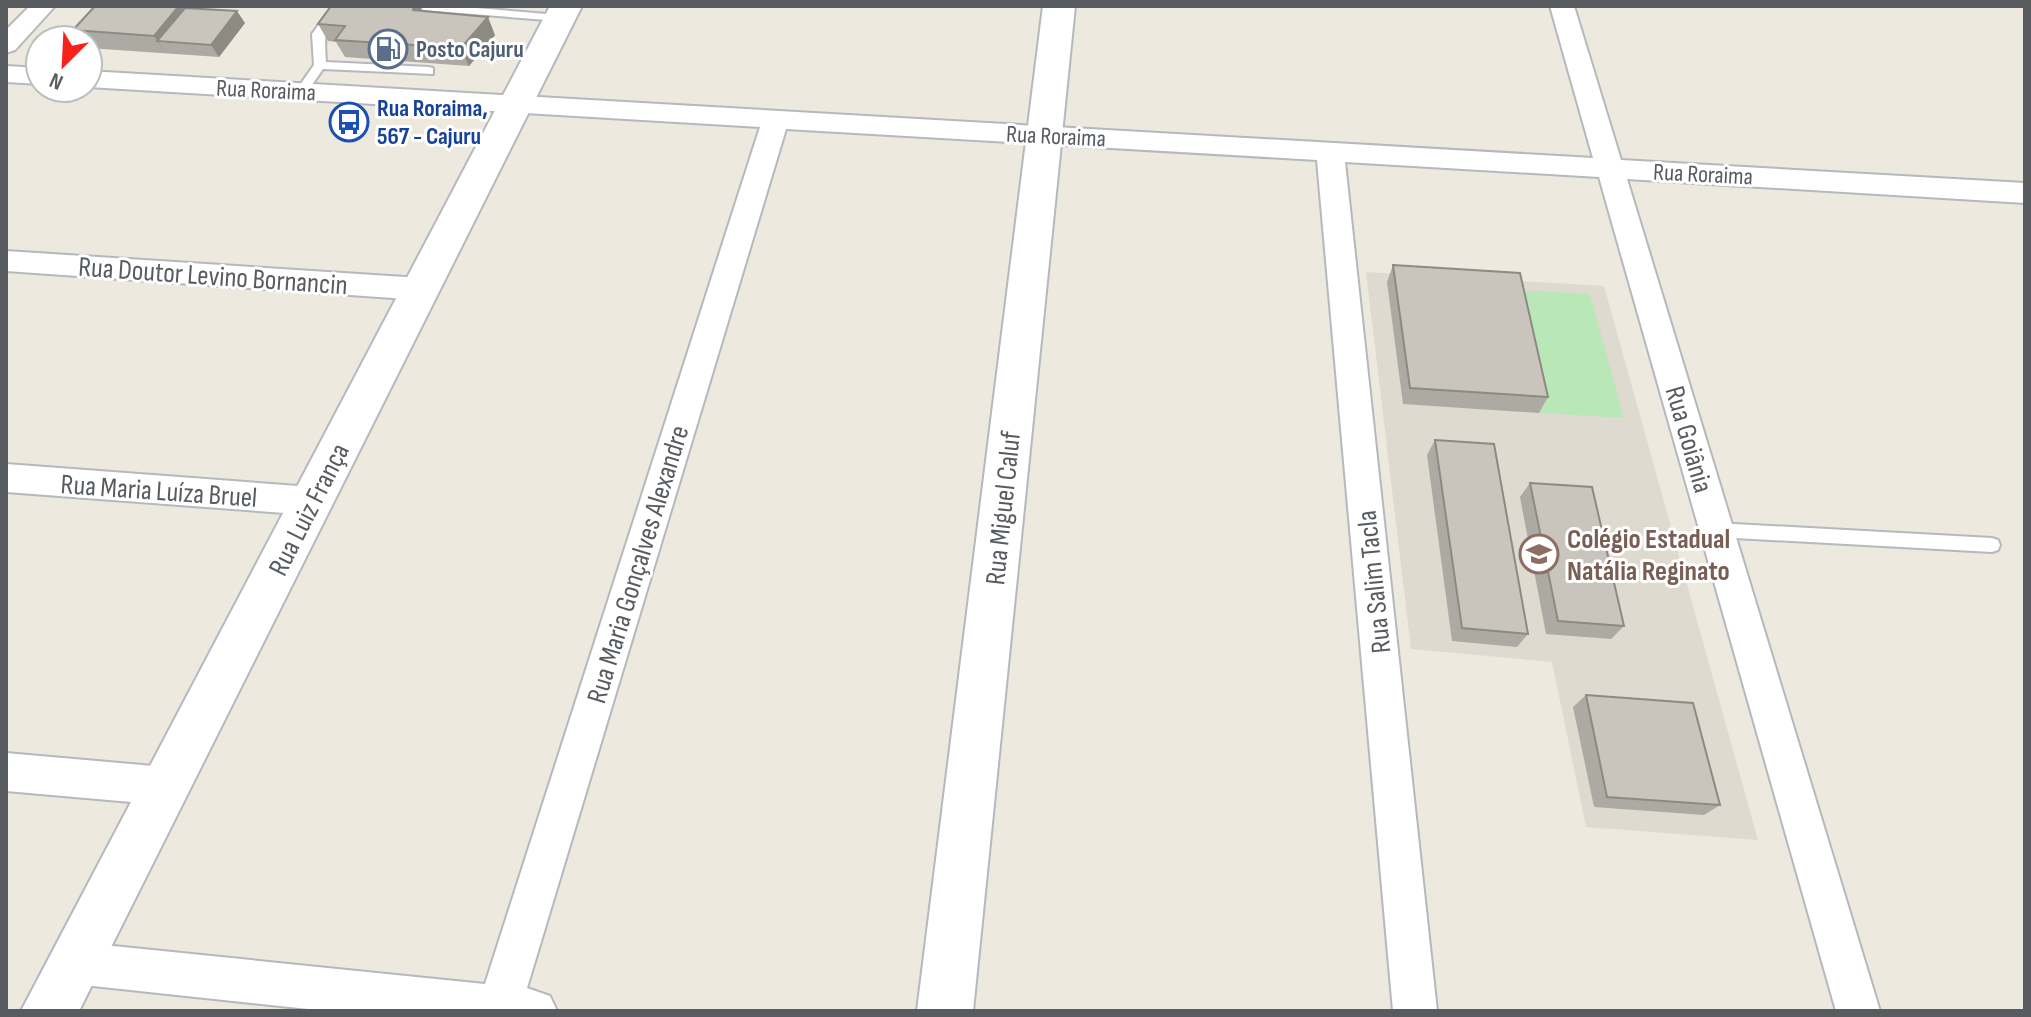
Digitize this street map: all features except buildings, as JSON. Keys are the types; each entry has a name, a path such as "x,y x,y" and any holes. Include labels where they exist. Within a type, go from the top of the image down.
{"street":[{"path":"6,45 43,6"},
{"name":"Rua Miguel Caluf","path":"945,1011 1059,6"},
{"name":"Rua Goiânia","path":"1562,6 1858,1011"},
{"name":"Rua Luiz França","path":"49,1011 562,12"},
{"name":"Rua Roraima","path":"104,80 2025,193"},
{"name":"Rua Maria Gonçalves Alexandre","path":"518,1009 775,120"},
{"name":"Rua Salim Tacla","path":"1330,153 1415,1011"},
{"name":"Rua Doutor Levino Bornancin","path":"6,261 421,289"},
{"name":"Rua Maria Luíza Bruel","path":"6,478 312,501"},
{"path":"6,772 165,786"},
{"path":"74,963 518,1009"}],"lane":[{"path":"301,92 320,65 318,34 327,21 350,6"},
{"path":"410,6 463,16 562,12"},
{"path":"320,65 432,66 412,99"},
{"path":"1716,530 1992,545"}],"shaded area":[{"name":"Colégio Estadual Natália Reginato","path":"1366,272 1604,286 1758,840 1586,827 1552,662 1411,649"}],"green space":[{"path":"1512,290 1590,294 1624,418 1539,413"}],"place":[{"name":"Posto Cajuru","path":"388,49"},
{"name":"Rua Roraima, 567 - Cajuru","path":"349,122"},
{"name":"Colégio Estadual Natália Reginato","path":"1539,554"}]}
